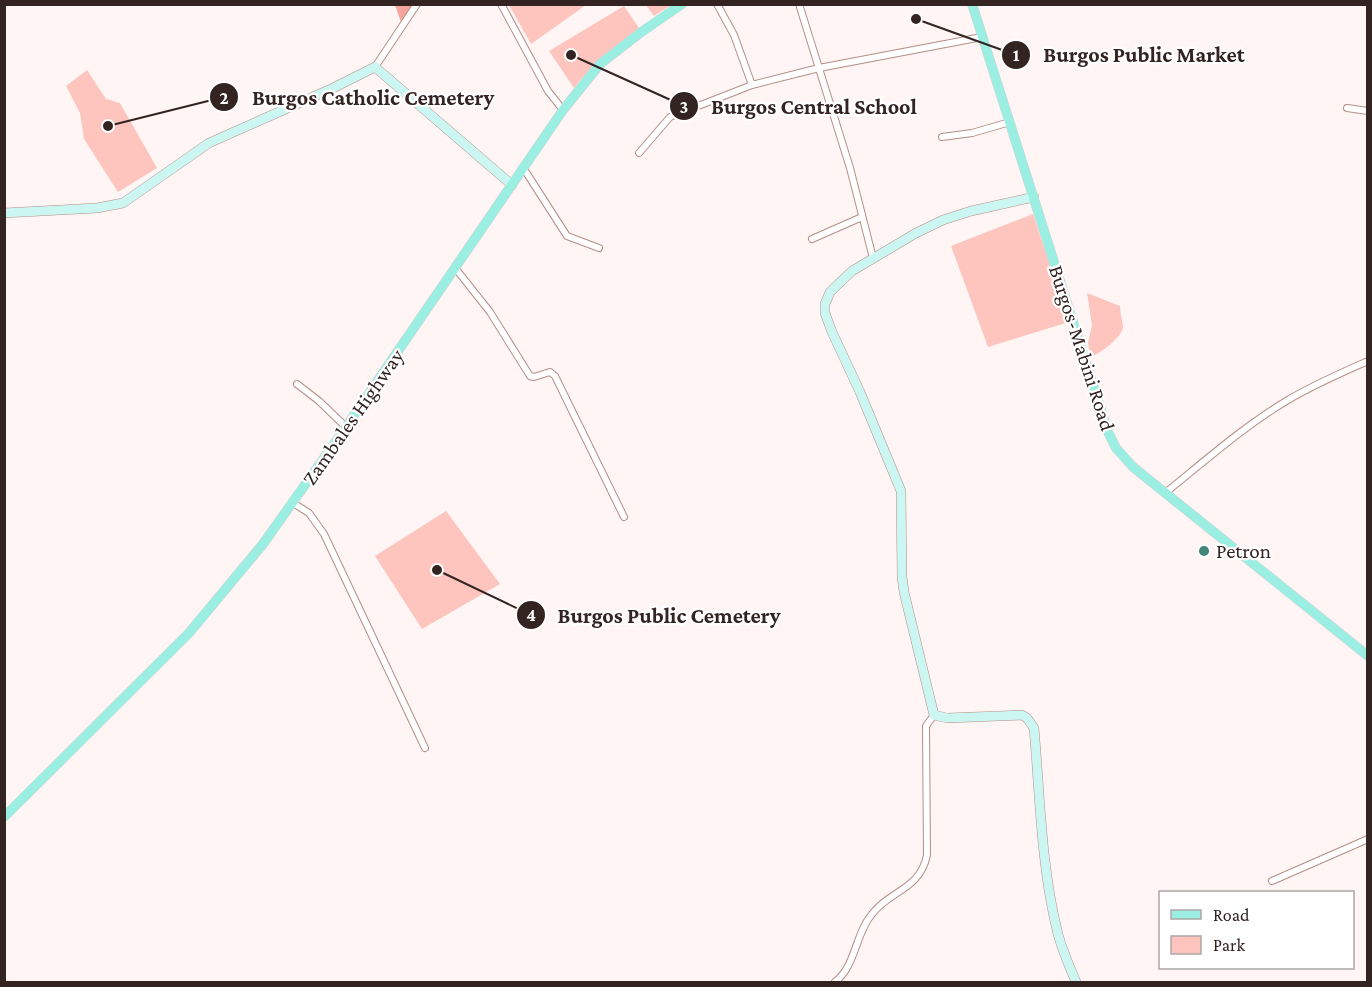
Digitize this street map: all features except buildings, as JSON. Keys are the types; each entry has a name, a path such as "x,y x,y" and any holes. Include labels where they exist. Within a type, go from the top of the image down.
{"main road":[{"name":"Zambales Highway","path":"4,817 189,633 262,544 456,269 563,110 600,64 682,4"},
{"name":"Burgos-Mabini Road","path":"972,4 1108,432 1116,448 1133,467 1368,656"}],"street":[{"path":"4,213 97,208 123,203 209,143 375,67 417,4"},
{"path":"501,4 548,91 563,110"},
{"path":"717,4 734,35 752,85"},
{"path":"800,4 850,168 873,258"},
{"path":"639,153 670,117 752,85 819,68 982,37"},
{"path":"375,67 512,185"},
{"path":"1347,108 1368,111"},
{"path":"942,137 972,133 1010,122"},
{"path":"524,169 567,236 599,248"},
{"path":"834,982 844,974 861,932 873,912 914,881 923,869 927,855 926,726 934,715 904,592 901,491 860,392 832,332 825,313 825,304 830,292 852,271 943,220 1034,196"},
{"path":"812,239 862,217"},
{"path":"456,269 490,312 530,376 536,377 550,372 555,376 624,517"},
{"path":"1165,493 1210,456 1281,404 1321,382 1368,361"},
{"path":"297,384 346,427"},
{"path":"292,503 309,513 324,534 425,747"},
{"path":"934,715 947,718 1022,715 1032,723 1046,870 1057,929 1076,982"},
{"path":"1272,881 1368,839"}],"green space":[{"path":"509,5 586,5 531,44"},
{"path":"646,5 671,5 654,16"},
{"path":"624,6 639,28 596,63 574,88 549,51"},
{"path":"87,70 106,99 120,103 157,168 118,192 84,139 80,113 66,86"},
{"path":"1033,214 1069,322 988,347 951,246"},
{"path":"1087,293 1120,306 1123,326 1116,339 1091,357 1088,343 1092,325"},
{"path":"446,511 500,584 422,629 375,556"}],"shaded area":[{"path":"395,5 415,5 402,25"}],"place":[{"name":"Burgos Public Market","path":"916,19"},
{"name":"Burgos Central School","path":"571,55"},
{"name":"Burgos Catholic Cemetery","path":"108,126"},
{"name":"Petron","path":"1204,551"},
{"name":"Burgos Public Cemetery","path":"437,570"}]}
